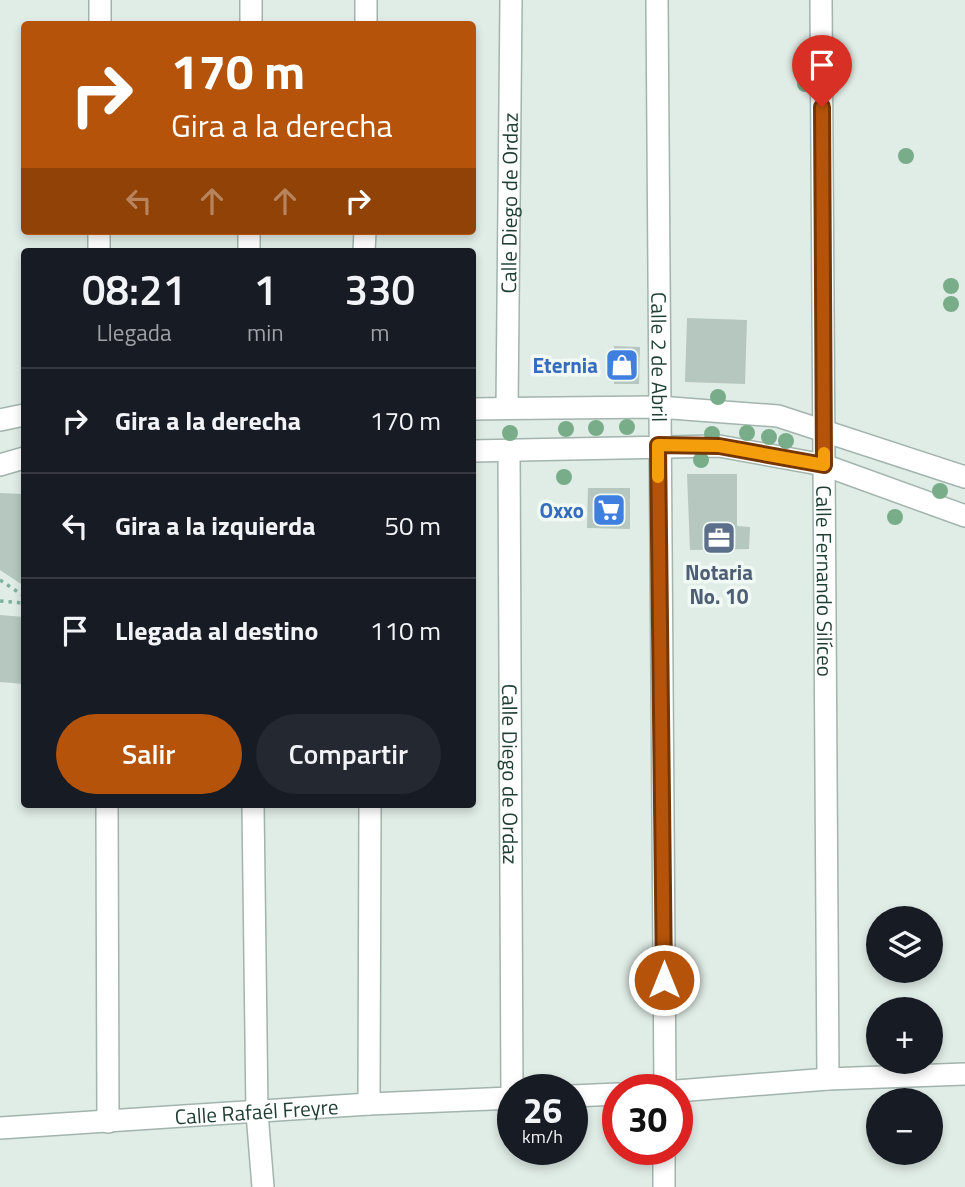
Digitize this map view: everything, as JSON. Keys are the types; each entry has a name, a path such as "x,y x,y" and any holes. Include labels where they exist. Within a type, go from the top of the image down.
{"street":[{"path":"100,0 100,21"},
{"path":"251,0 251,21"},
{"path":"366,0 366,21"},
{"name":"Calle Diego de Ordaz","path":"507,408 511,0"},
{"name":"Calle 2 de Abril","path":"657,0 658,445 665,1074"},
{"name":"Calle Fernando Silíceo","path":"821,0 828,1079"},
{"path":"476,409 658,407 778,416 965,477"},
{"path":"0,420 21,416"},
{"path":"476,451 658,445 719,446 824,465 965,516"},
{"name":"Calle Diego de Ordaz","path":"509,450 512,1074"},
{"path":"0,465 21,459"},
{"path":"107,808 108,1122"},
{"path":"253,808 257,1113 263,1187"},
{"path":"369,1104 370,808"},
{"path":"693,1090 828,1079 965,1074"},
{"name":"Calle Rafaél Freyre","path":"0,1128 369,1104 497,1099"},
{"path":"664,1165 664,1187"}],"path":[{"path":"0,580 21,594"},
{"path":"0,601 21,603"}],"building":[{"path":"687,318 747,320 745,384 685,382"},
{"path":"614,346 640,347 639,384 614,384"},
{"path":"687,474 737,474 737,526 750,527 749,549 690,550"},
{"name":"Oxxo","path":"588,488 630,488 630,529 587,528"},
{"path":"0,493 21,494 21,584 0,570"},
{"path":"0,615 21,617 21,684 0,682"}],"slow traffic":[{"path":"658,477 658,445 719,446 770,453 824,465 824,453"}],"place":[{"name":"Eternia","path":"622,365"},
{"name":"Oxxo","path":"609,510"},
{"name":"Notaria No. 10","path":"719,538"}],"route":[{"path":"664,980 658,445 719,446 770,453 824,465 822,107"}]}
